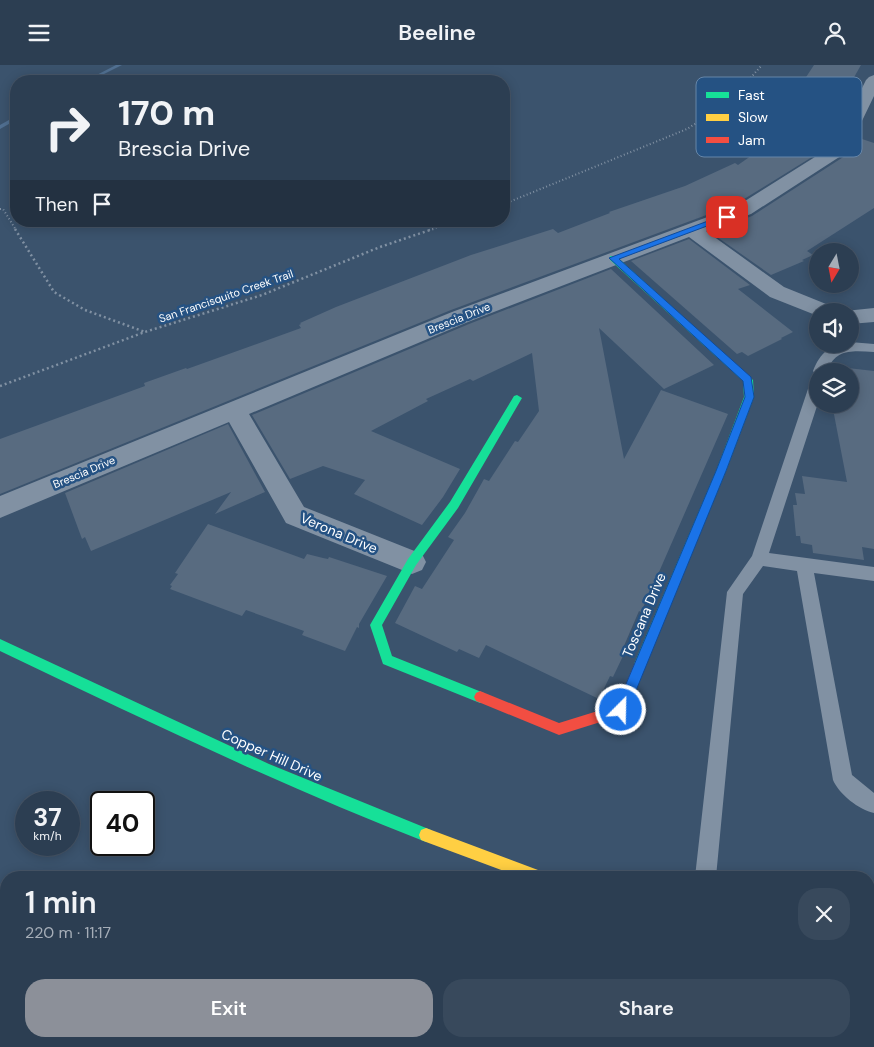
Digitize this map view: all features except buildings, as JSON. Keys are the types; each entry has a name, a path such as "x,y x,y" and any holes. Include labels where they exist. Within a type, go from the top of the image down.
{"street":[{"name":"Brescia Drive","path":"862,105 874,80"},
{"name":"Brescia Drive","path":"0,507 460,317 744,210 828,157"},
{"path":"692,230 777,293 809,306"},
{"name":"Toscana Drive","path":"517,398 454,505 412,562 376,625 386,660 559,729 621,710 721,471 749,397 748,380 614,258"},
{"path":"859,318 874,315"},
{"name":"Verona Drive","path":"234,409 296,515 412,562"},
{"name":"Copper Hill Drive","path":"0,645 358,810 522,871"}],"lane":[{"path":"823,363 825,357 846,346 874,348"},
{"path":"706,871 736,592 759,559 809,407"},
{"path":"759,559 874,574"},
{"path":"804,565 843,780 868,802 874,803"}],"path":[{"path":"752,77 762,65"},
{"path":"510,201 559,180 657,143 696,123"},
{"path":"0,209 4,209 10,219"},
{"path":"15,227 54,292 85,310 145,332"},
{"name":"San Francisquito Creek Trail","path":"0,386 145,332 262,295 380,247 439,227"}],"waterway":[{"path":"99,75 120,65"},
{"path":"0,127 10,121"}],"traffic: fast":[{"path":"613,258 748,380 749,397 721,471 640,664"},
{"path":"480,697 387,660 376,625 412,562 454,505 517,398"},
{"path":"0,645 264,769 426,835"}],"traffic: slow":[{"path":"426,835 522,871"}],"traffic: jam":[{"path":"480,697 559,729 621,710 640,664"}],"route":[{"path":"621,710 721,471 749,397 748,380 614,258 727,217"}]}
